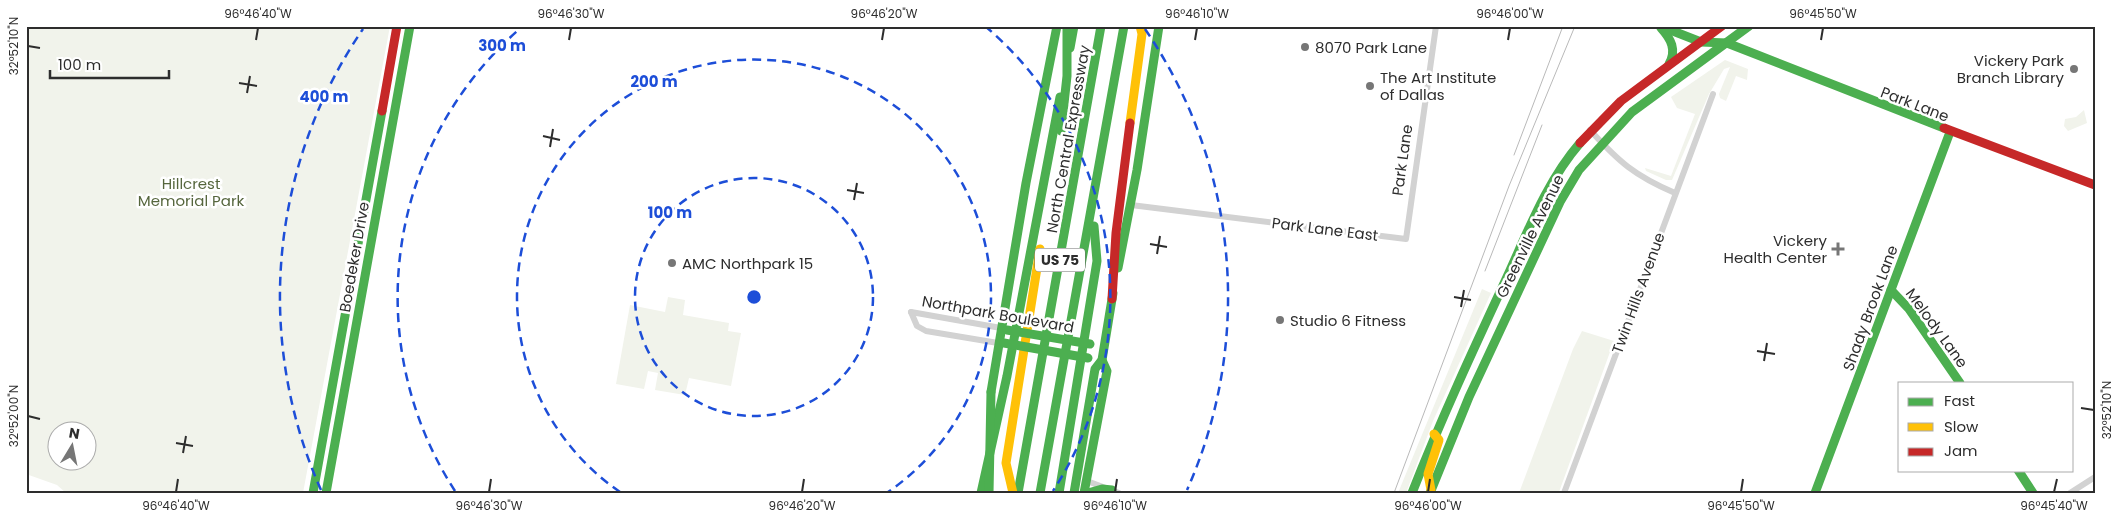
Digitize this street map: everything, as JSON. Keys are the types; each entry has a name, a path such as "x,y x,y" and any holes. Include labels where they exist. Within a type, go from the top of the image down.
{"main road":[{"name":"Boedeker Drive","path":"313,493 397,26"},
{"name":"Boedeker Drive","path":"326,493 410,26"},
{"name":"North Central Expressway","path":"989,493 991,392 1004,329 1026,183 1057,26"},
{"path":"1013,493 1006,464 1061,131 1067,76 1067,26"},
{"path":"980,493 1007,376 1074,26"},
{"name":"North Central Expressway","path":"1018,493 1101,26"},
{"name":"US 75","path":"1040,493 1124,26"},
{"path":"1112,299 1113,249 1136,87 1142,34 1140,26"},
{"path":"1074,493 1095,369 1102,360 1130,205 1159,26"},
{"path":"1659,26 1672,41 1674,51 1673,57 1662,72"},
{"name":"Park Lane","path":"1659,26 1701,42 1727,43 1950,132 2095,185"},
{"name":"Greenville Avenue","path":"1431,491 1481,369 1567,188 1579,170 1632,112 1749,26"},
{"path":"1718,27 1727,43"},
{"name":"Greenville Avenue","path":"1412,493 1434,434 1466,362 1549,188 1567,159 1590,130 1618,104 1701,42 1718,27"},
{"path":"386,86 398,89"},
{"name":"Shady Brook Lane","path":"1815,493 1950,132"},
{"path":"367,196 378,198"},
{"path":"1059,493 1096,261 1093,206"},
{"path":"1521,248 1536,256"},
{"name":"Melody Lane","path":"1891,290 1909,308 1959,382"},
{"name":"Northpark Boulevard","path":"1004,329 1090,344 1104,349"},
{"name":"Northpark Boulevard","path":"1001,343 1102,360"},
{"path":"1084,493 1107,370 1102,360"},
{"path":"1466,362 1481,369"},
{"path":"1431,491 1428,474 1439,440 1434,434"},
{"path":"2019,472 2034,493"},
{"path":"1088,493 1102,489 1115,491"}],"street":[{"name":"Park Lane","path":"1406,239 1436,26"},
{"name":"Twin Hills Avenue","path":"1564,493 1713,94"},
{"path":"1590,130 1632,172 1675,193"},
{"name":"Park Lane East","path":"1130,205 1406,239"},
{"name":"Northpark Boulevard","path":"1001,343 926,331 917,326 911,312 1004,329"},
{"path":"2070,493 2095,477"},
{"path":"1087,481 1115,491"}],"green space":[{"name":"Hillcrest Memorial Park","path":"26,26 390,26 303,493 66,493 57,485 26,474"},
{"path":"1725,60 1748,69 1747,80 1736,76 1726,101 1720,98 1719,94 1730,67 1724,69 1709,94 1672,180 1666,180 1646,171 1645,168 1671,176 1695,114 1677,108 1671,97"},
{"path":"2084,110 2087,123 2068,131 2064,126 2065,119 2076,117"},
{"path":"1482,289 1491,293 1433,421 1406,493 1398,493"},
{"path":"668,297 685,300 683,315 729,323 728,331 741,333 731,386 689,378 685,395 655,390 658,373 648,371 644,389 616,384 630,305 665,312"},
{"path":"1582,331 1614,341 1559,492 1519,493 1573,349"}],"tram line":[{"path":"1514,155 1563,26"},
{"path":"1394,493 1509,186 1575,26"},
{"path":"1485,271 1542,125"}],"traffic: fast":[{"path":"326,493 410,26"},
{"path":"991,392 1026,183 1057,26"},
{"path":"1061,131 1067,76 1067,26"},
{"path":"1070,48 1074,26"},
{"path":"1018,493 1101,26"},
{"path":"1040,493 1124,26"},
{"path":"1118,268 1137,170 1159,26"},
{"path":"1660,26 1701,42 1727,43 1944,128"},
{"path":"1430,493 1469,397 1560,202 1579,170 1632,112 1749,26"},
{"path":"1661,28 1668,36 1673,49 1669,64"},
{"path":"981,493 1007,376 1060,97"},
{"path":"313,493 382,111"},
{"path":"1815,493 1950,132"},
{"path":"1412,493 1434,438 1531,224 1548,190 1580,143"},
{"path":"1059,493 1097,261 1094,226"},
{"path":"1891,290 1909,309 1959,382"},
{"path":"1074,493 1095,369 1102,360 1113,293"},
{"path":"1007,330 1090,344"},
{"path":"1004,343 1088,358"},
{"path":"1084,493 1107,371 1102,360"},
{"path":"989,493 991,392"},
{"path":"2019,472 2033,493"},
{"path":"1088,493 1102,489 1112,490"}],"traffic: slow":[{"path":"1130,123 1142,34 1140,26"},
{"path":"1013,493 1006,463 1040,249"},
{"path":"1431,490 1428,474 1439,440 1434,434"}],"traffic: jam":[{"path":"382,111 397,26"},
{"path":"1580,143 1621,101 1722,26"},
{"path":"1112,299 1116,233 1130,123"},
{"path":"1944,128 2095,185"}],"place":[{"name":"8070 Park Lane","path":"1305,47"},
{"name":"Vickery Park Branch Library","path":"2074,69"},
{"name":"The Art Institute of Dallas","path":"1370,86"},
{"name":"Vickery Health Center","path":"1838,249"},
{"name":"AMC Northpark 15","path":"672,263"},
{"name":"Studio 6 Fitness","path":"1280,320"}]}
